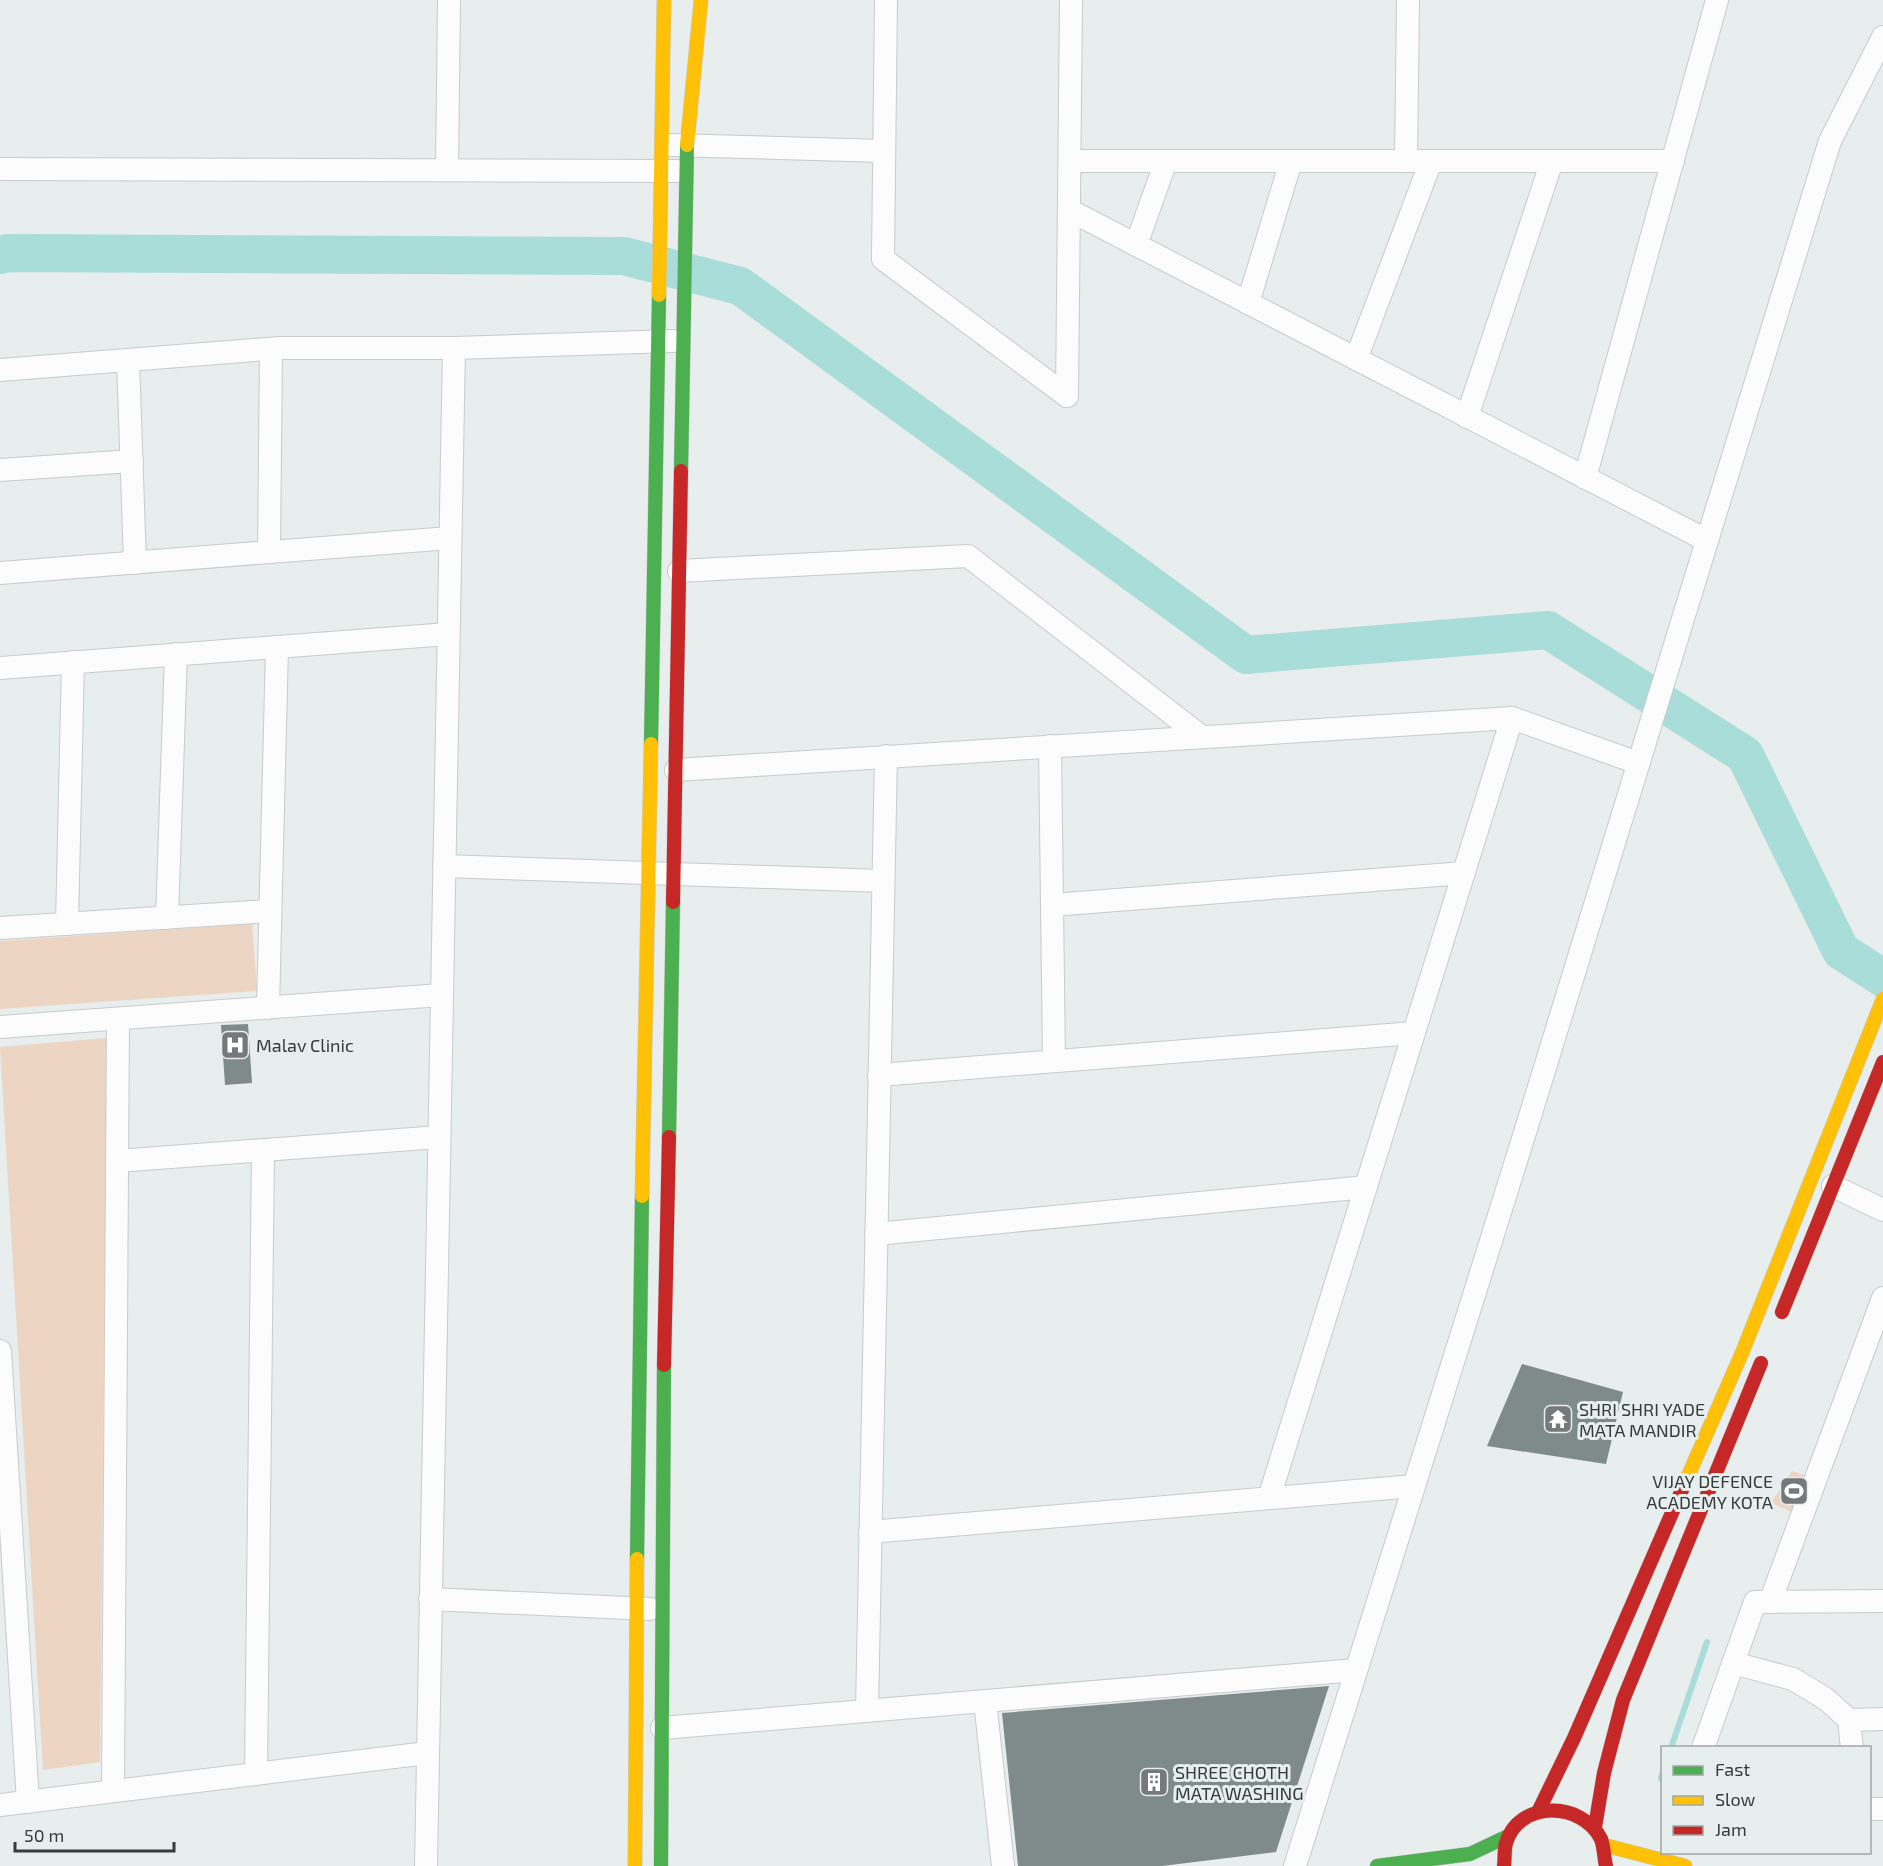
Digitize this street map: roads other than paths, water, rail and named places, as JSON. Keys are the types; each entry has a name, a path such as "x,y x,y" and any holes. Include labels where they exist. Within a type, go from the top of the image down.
{"street":[{"path":"447,170 449,0"},
{"path":"635,1866 647,873 663,0"},
{"path":"661,1866 663,1442 686,180 687,146 701,0"},
{"path":"886,0 883,260 1067,396 1071,0"},
{"path":"1406,161 1408,0"},
{"path":"1585,478 1717,0"},
{"path":"1295,1866 1524,1138 1830,141 1883,37"},
{"path":"661,145 883,151"},
{"path":"1070,161 1673,161"},
{"path":"1136,245 1166,161"},
{"path":"1248,303 1291,161"},
{"path":"1356,359 1431,161"},
{"path":"1467,417 1552,161"},
{"path":"0,169 447,170 660,181 686,180"},
{"path":"1069,210 1706,540"},
{"path":"0,370 271,349 454,348 684,334"},
{"path":"426,1866 454,348"},
{"path":"269,552 271,349"},
{"path":"128,360 135,563"},
{"path":"0,470 132,461"},
{"path":"0,573 450,538"},
{"path":"680,571 968,556 1202,737"},
{"path":"0,668 448,634"},
{"path":"268,1008 277,647"},
{"path":"167,918 176,654"},
{"path":"67,924 73,662"},
{"path":"676,770 1512,718 1640,756"},
{"path":"1269,1498 1512,718"},
{"path":"1050,746 1054,1062"},
{"path":"867,1711 886,756"},
{"path":"444,866 883,880"},
{"path":"1052,905 1464,873"},
{"path":"0,928 270,911"},
{"path":"0,1027 441,995"},
{"path":"1539,1810 1574,1738 1742,1353 1883,999"},
{"path":"113,1791 118,1019"},
{"path":"879,1075 1414,1033"},
{"path":"1776,1327 1883,1062"},
{"path":"117,1161 439,1137"},
{"path":"256,1774 263,1150"},
{"path":"1833,1186 1883,1210"},
{"path":"876,1234 1366,1187"},
{"path":"1770,1602 1881,1312"},
{"path":"1595,1827 1605,1773 1623,1700 1767,1349"},
{"path":"0,1351 9,1627 28,1802"},
{"path":"870,1532 1414,1486"},
{"path":"430,1599 662,1610"},
{"path":"1704,1746 1755,1602 1883,1601"},
{"path":"1733,1663 1793,1679 1826,1699 1849,1720 1852,1746"},
{"path":"662,1728 1356,1670"},
{"path":"984,1701 1003,1866"},
{"path":"1849,1720 1883,1719"},
{"path":"0,1805 427,1753"},
{"path":"1504,1866 1503,1856 1508,1836 1521,1820 1539,1810 1559,1808 1579,1814 1595,1827 1604,1845 1606,1866"},
{"path":"1377,1866 1470,1854 1508,1836"},
{"path":"1604,1845 1685,1866"}],"waterway":[{"path":"0,255 8,253 624,256 740,286 1246,655 1548,630 1745,755 1841,951 1883,978"},
{"path":"1672,1746 1707,1642"}],"place":[{"name":"Malav Clinic","path":"235,1045"},
{"name":"SHRI SHRI YADE MATA MANDIR","path":"1558,1419"},
{"name":"VIJAY DEFENCE ACADEMY KOTA","path":"1794,1491"},
{"name":"SHREE CHOTH MATA WASHING","path":"1154,1782"}]}
